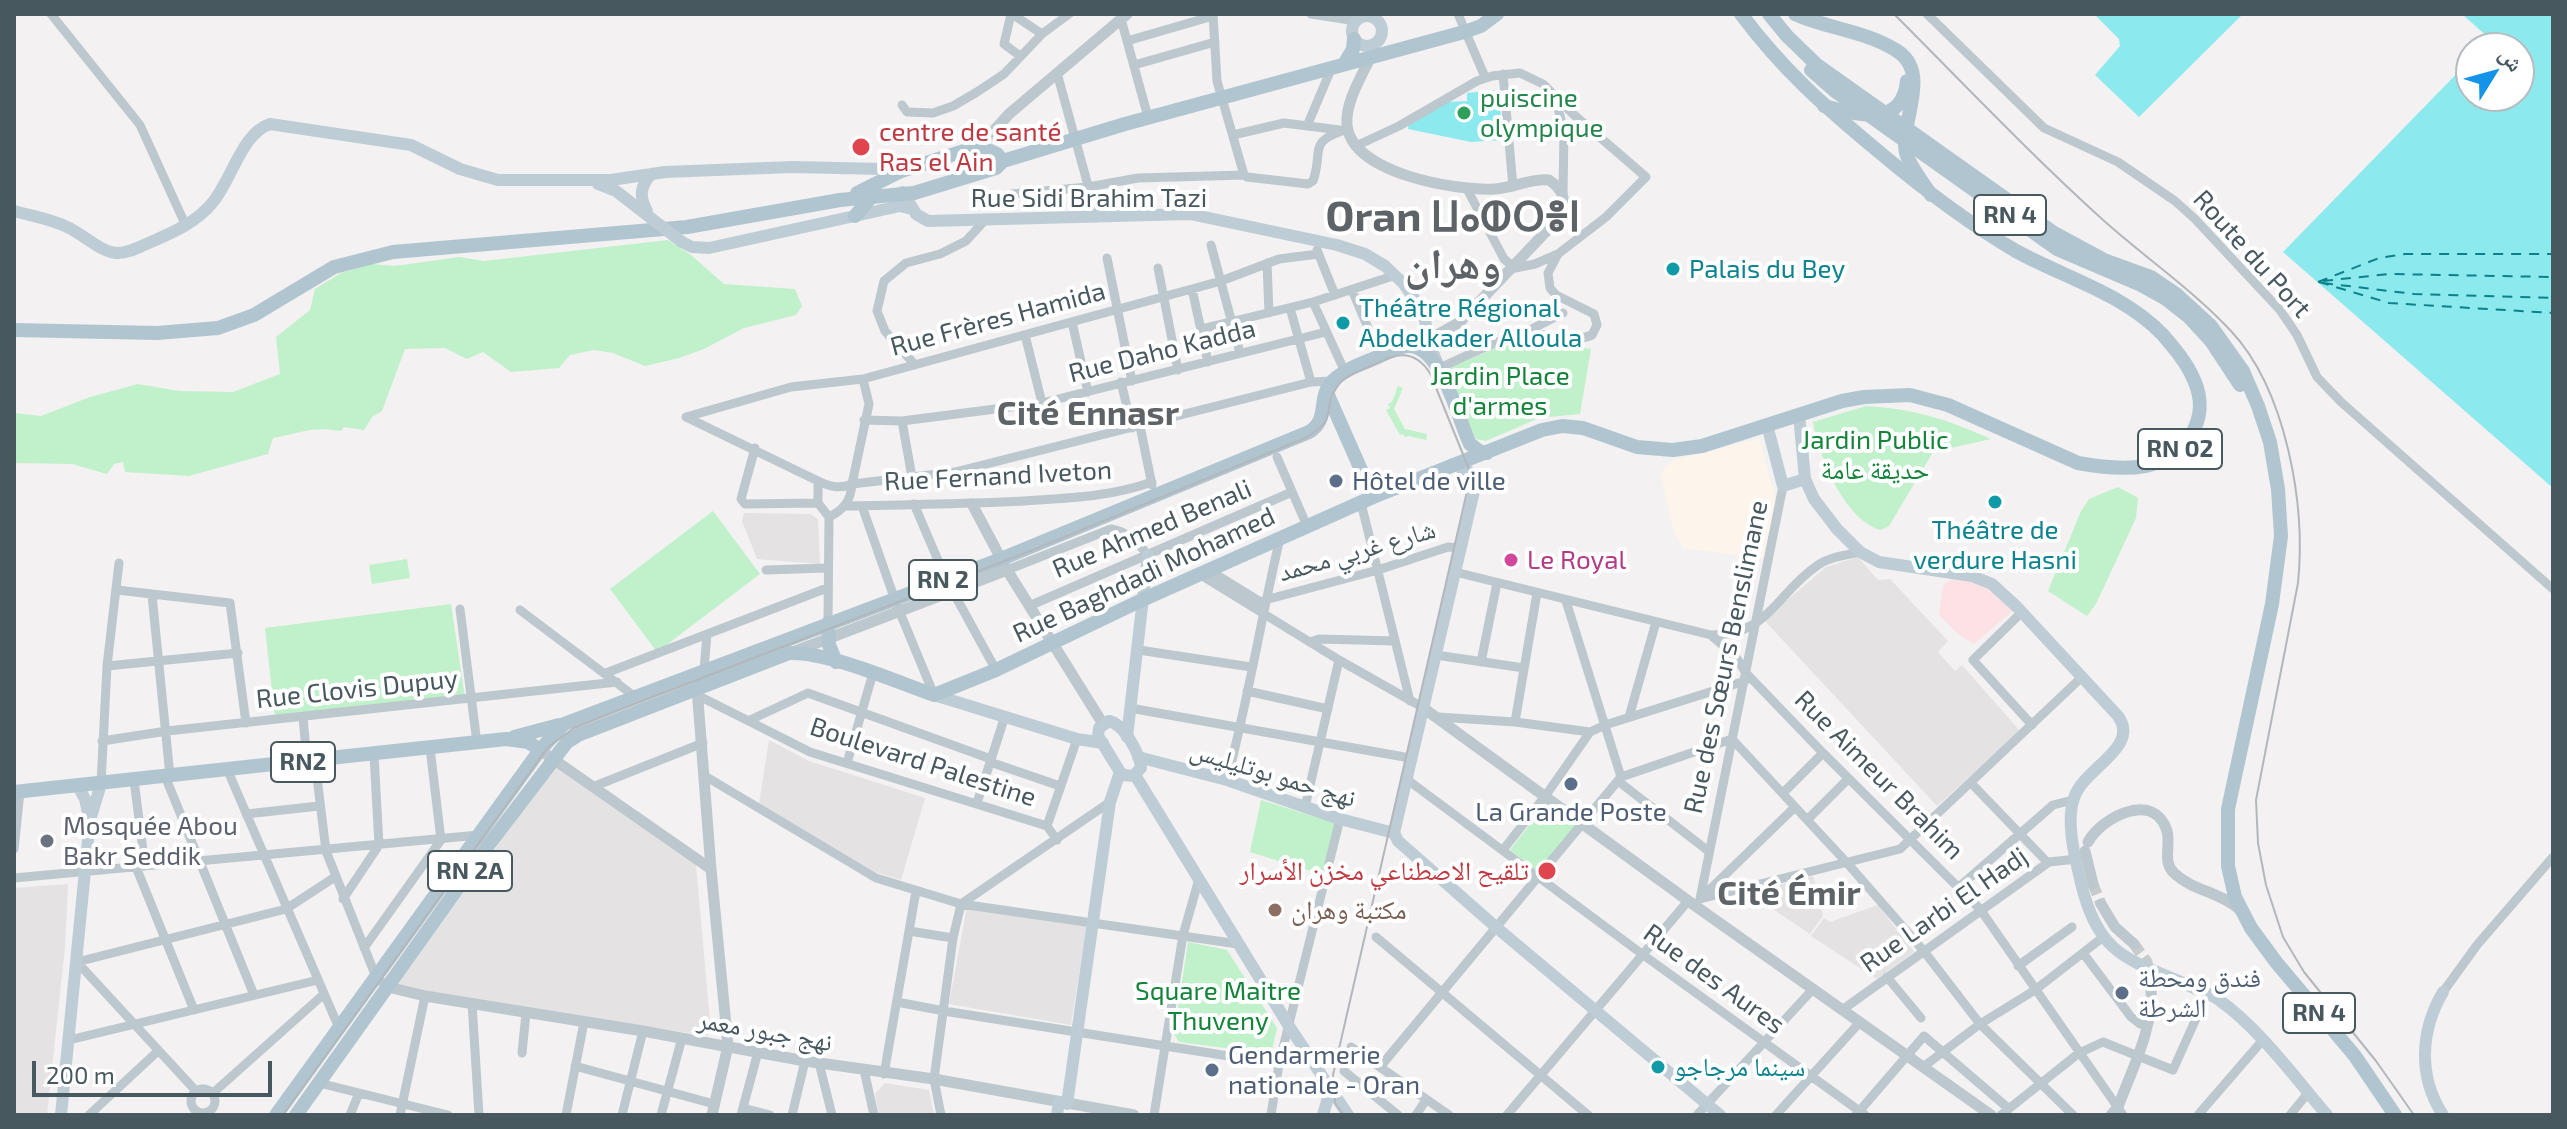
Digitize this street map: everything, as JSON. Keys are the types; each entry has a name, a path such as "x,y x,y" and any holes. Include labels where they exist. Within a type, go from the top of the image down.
{"main road":[{"path":"1338,65 1353,49 1464,32 1481,26 1497,14"},
{"name":"RN 02","path":"1487,453 1542,430 1562,426 1596,431 1637,447 1660,451 1702,446 1864,397 1910,395 1948,405 2078,463 2102,467 2146,465 2165,459 2191,437 2200,410 2198,390 2181,356 2161,333 2127,306 2018,251 1931,195 1824,106 1783,66 1741,14"},
{"name":"RN 4","path":"1763,14 1793,53 1835,91 2038,237 2080,261 2153,291 2178,309 2211,341 2258,406"},
{"name":"RN 4","path":"1769,14 1817,65 2043,226 2104,260 2151,277 2188,304 2223,339 2243,371 2270,442 2278,489 2280,554 2228,809 2226,847 2231,882 2242,912 2263,945 2355,1056 2395,1115"},
{"path":"1795,14 1889,46 1904,67 1907,83 1904,94 1894,108 1869,117 1824,106"},
{"path":"14,330 196,332 238,323 319,274 359,258 393,252 687,227 873,195 914,193 996,168 1003,161 1075,138 1338,65 1380,38 1377,17 1356,21 1352,30 1365,46"},
{"name":"RN 02","path":"1889,46 1901,54 1911,69 1914,88 1906,154 1931,195"},
{"path":"14,211 67,226 116,253 126,252 186,226 212,205 250,137 262,126 270,124 411,145 460,169 498,180 583,181 651,174 792,167 883,169 922,164"},
{"path":"840,200 901,171 980,146 1003,161"},
{"path":"651,174 643,183 641,192 652,219"},
{"path":"583,181 616,191 692,247 709,248 900,206 912,209"},
{"path":"903,192 912,209"},
{"path":"855,216 873,195"},
{"name":"Rue Sidi Brahim Tazi","path":"912,209 921,219 928,221 1190,214 1365,254 1396,275 1424,313 1428,340 1439,368"},
{"path":"1367,500 1329,387 1345,372 1428,340"},
{"path":"1406,346 1426,351 1439,368 1467,436 1475,449 1487,453"},
{"name":"RN 2","path":"540,750 564,724 828,623 897,605 1004,564 1154,490 1313,430 1323,416 1329,387"},
{"path":"1799,415 1805,479 1824,513 1860,552 1879,562 1983,579 2000,590 2022,612 2118,716 2126,733 2120,745 2082,782 2073,800 2072,825 2083,851 2083,889 2102,938 2123,957 2207,994 2241,1018 2327,1115"},
{"name":"Rue des Sœurs Benslimane","path":"1767,425 1783,486"},
{"name":"Rue Baghdadi Mohamed","path":"934,695 996,670 1307,526 1453,464 1487,453"},
{"path":"1453,464 1471,474 1475,487 1394,833 1398,841 1497,928 1720,1115"},
{"path":"1783,486 1805,479"},
{"path":"1127,737 1148,555"},
{"path":"828,623 830,651 836,662"},
{"path":"789,653 803,653 836,662 1077,739 1103,743"},
{"name":"RN 2","path":"554,758 567,742 578,735 698,692 789,653"},
{"path":"1115,722 1127,737 1141,768 1129,777 1120,772 1098,731 1103,724 1115,722"},
{"path":"506,739 564,724"},
{"name":"RN2","path":"17,792 506,739 528,742 540,750"},
{"name":"RN 2A","path":"276,1115 540,750"},
{"name":"نهج حمو بوتليليس","path":"1138,757 1227,780 1340,819 1394,833"},
{"name":"RN 2A","path":"296,1115 554,758"},
{"path":"1064,1108 1110,802 1120,772"},
{"path":"1135,775 1289,1026 1348,1115"},
{"path":"62,1114 90,820 101,784"},
{"path":"78,786 90,820"},
{"path":"2443,992 2429,1020 2424,1062 2435,1103 2443,1115"},
{"path":"1323,1115 1330,1091"}],"street":[{"path":"51,14 140,125 186,226"},
{"path":"1020,56 1004,44 1011,14 1042,34"},
{"path":"902,105 907,112 933,113 953,106 1004,74 1042,34 1069,14"},
{"path":"1311,14 1356,21"},
{"path":"1458,14 1485,77"},
{"name":"Route du Port","path":"1927,14 2044,128 2118,162 2175,201 2195,219 2280,310 2297,335 2317,377 2341,402 2553,589"},
{"path":"1127,41 1213,15 1220,97 1244,175"},
{"path":"1124,16 1127,41 1148,117"},
{"path":"980,146 1009,114 1124,16"},
{"path":"1134,65 1215,42"},
{"path":"1365,46 1349,107 1348,129 1358,145 1386,168 1467,189 1513,187 1534,180 1549,180 1563,195"},
{"path":"1307,126 1338,65"},
{"path":"1057,73 1097,218"},
{"path":"1503,74 1513,187"},
{"path":"1358,145 1399,126 1485,77 1528,75 1543,84 1646,177 1606,217 1558,254 1515,268"},
{"path":"1428,340 1460,322 1515,268 1559,218 1564,208 1564,131 1555,98"},
{"path":"1233,135 1284,123 1348,129"},
{"path":"1011,194 1088,187 1138,178 1244,175 1308,184 1313,181 1319,144 1331,135 1348,129"},
{"path":"1467,189 1504,259 1515,268"},
{"path":"915,365 885,331 877,311 884,281 906,263 940,254 966,241 986,219"},
{"path":"1315,241 1335,295"},
{"path":"1211,245 1240,353"},
{"name":"Rue Frères Hamida","path":"755,448 686,417 791,387 863,379 1221,281 1279,259 1318,254"},
{"path":"1521,334 1579,340 1595,331 1594,314 1561,298 1550,288 1548,273 1558,254"},
{"path":"1107,258 1132,381"},
{"path":"1267,263 1269,313"},
{"path":"1158,268 1178,370"},
{"path":"1201,329 1313,302 1396,275"},
{"path":"1192,289 1208,362"},
{"path":"1352,290 1380,356"},
{"path":"1313,302 1345,372"},
{"path":"1290,308 1311,382"},
{"path":"1439,368 1563,313"},
{"path":"1072,322 1088,392"},
{"name":"Rue Daho Kadda","path":"864,420 902,421 1042,403 1326,332"},
{"path":"1025,335 1042,403"},
{"path":"829,517 845,506 851,497 869,404 863,379"},
{"path":"1121,382 1154,490"},
{"path":"818,503 745,504 741,499 755,448 829,487 842,488 852,484 955,472 1311,382 1329,387"},
{"path":"902,421 912,477"},
{"name":"Rue Ahmed Benali","path":"1277,457 1307,526"},
{"path":"818,481 818,503 829,517 828,623"},
{"name":"Rue des Sœurs Benslimane","path":"1694,902 1732,739 1783,486"},
{"name":"Rue Fernand Iveton","path":"845,506 972,504 1154,490"},
{"name":"Rue Ahmed Benali","path":"1029,606 1292,492"},
{"path":"1367,500 1378,570 1410,701"},
{"path":"914,504 949,585 996,670"},
{"path":"972,504 1029,606 1103,724"},
{"path":"862,506 897,605 934,695"},
{"path":"1004,564 1111,529 1119,530 1132,539 1148,555"},
{"path":"1227,780 1280,538"},
{"name":"شارع غربي محمد","path":"1264,605 1448,547 1461,548"},
{"path":"1455,572 1711,635 1733,635 1753,627 1816,566 1860,552"},
{"path":"101,784 107,666 119,563"},
{"path":"766,570 827,568"},
{"path":"1204,572 1264,605 1310,642 1339,660 1438,717 1991,1115"},
{"path":"1481,662 1497,583"},
{"path":"606,673 827,588"},
{"path":"117,590 230,603 246,723"},
{"path":"1515,722 1537,593"},
{"path":"152,595 167,731 168,776 199,862 254,995"},
{"path":"1566,601 1619,779 1707,850"},
{"name":"RN 2","path":"789,653 828,639 897,605"},
{"path":"460,609 477,743"},
{"path":"520,610 634,696"},
{"path":"2022,612 1973,660 2032,725"},
{"path":"1629,717 1656,622"},
{"path":"704,670 707,634"},
{"name":"Rue Aimeur Brahim","path":"1711,635 1736,657 1745,677 1980,909 2117,1112"},
{"path":"1310,642 1319,639 1395,641"},
{"path":"1139,650 1251,667"},
{"path":"107,666 238,653"},
{"path":"1436,655 1524,668"},
{"path":"1305,807 1339,660"},
{"path":"847,763 873,673"},
{"path":"1694,902 1900,849 2083,676"},
{"path":"1503,850 1590,732 1745,677"},
{"name":"Rue Clovis Dupuy","path":"102,741 167,731 617,682"},
{"path":"1247,691 1328,709"},
{"path":"575,1066 668,1090 713,1109 728,1046 698,692"},
{"name":"Boulevard Palestine","path":"698,692 810,752 1047,826"},
{"path":"750,720 808,693 1060,786"},
{"path":"1130,708 1410,758"},
{"path":"977,803 1005,716"},
{"path":"303,717 326,851 376,977 388,987"},
{"path":"1438,717 1515,722 1590,732"},
{"path":"1057,840 1047,826 1077,739"},
{"path":"1380,1067 1619,779 1732,739 1808,819 1923,950 1980,1024 2073,1115"},
{"path":"595,786 703,743"},
{"path":"364,948 441,840 430,748"},
{"path":"540,750 711,869"},
{"path":"1783,793 1823,753"},
{"path":"343,899 379,845 374,755"},
{"path":"227,769 339,1028"},
{"path":"705,776 876,878 916,891 961,904 1238,944"},
{"name":"Rue des Aures","path":"1405,778 1860,1114"},
{"path":"1808,819 1848,779"},
{"path":"134,780 140,866 194,1010"},
{"path":"1971,783 2048,863"},
{"path":"14,849 17,792"},
{"path":"1959,887 2053,805 2073,800"},
{"path":"941,1115 934,1079 953,938 961,904 1110,802"},
{"path":"246,814 319,806"},
{"path":"1507,1115 1642,954 1795,807"},
{"path":"2093,884 2083,851 2101,825 2129,811 2150,814 2165,828 2167,859 2174,873 2242,912"},
{"path":"1271,1115 1279,1064 1340,819"},
{"path":"14,878 479,835"},
{"name":"Rue Larbi El Hadj","path":"1842,1010 2048,863 2083,851"},
{"path":"2443,992 2477,945 2553,857"},
{"path":"196,1091 77,962 286,909 335,877"},
{"path":"1154,1115 1183,935 1199,879"},
{"path":"2218,896 2225,893 2231,882"},
{"path":"884,1074 916,891"},
{"path":"2101,904 2115,927 2134,944"},
{"path":"2018,966 2072,927"},
{"path":"909,931 953,938"},
{"path":"1376,937 1588,1115"},
{"path":"1923,1067 1980,1024 2035,990 2102,938"},
{"path":"2083,953 2131,1017 2140,1024 2149,1018"},
{"path":"1887,977 1921,1018"},
{"path":"69,1040 318,980"},
{"name":"نهج جبور معمر","path":"388,987 805,1061 934,1079 1064,1108 1134,1115"},
{"path":"2117,1112 2149,1018 2151,987"},
{"path":"1697,1115 1813,989"},
{"path":"213,1093 324,994"},
{"path":"1860,1114 1924,1036 2004,1112 2079,1053 2103,1042 2173,1070 2207,994"},
{"path":"400,1115 425,996"},
{"path":"897,1002 1279,1064"},
{"path":"472,1003 479,1115"},
{"path":"522,1053 526,1013"},
{"path":"566,1115 584,1022"},
{"path":"1776,1115 1860,1022"},
{"path":"622,1115 643,1031"},
{"path":"661,1115 682,1038"},
{"path":"2198,1115 2262,1041"},
{"path":"1351,1047 1449,1115"},
{"path":"89,1115 158,1051"},
{"path":"758,1052 742,1112 770,1115"},
{"path":"792,1115 805,1061"},
{"path":"819,1063 832,1115"},
{"path":"864,1070 874,1115"},
{"path":"1344,1071 1398,1115"},
{"path":"319,1083 448,1115"},
{"path":"203,1088 213,1093 215,1113 190,1112 196,1091 203,1088"},
{"path":"350,1115 359,1093"},
{"path":"2290,1115 2308,1093"},
{"path":"1416,1115 1426,1100"}],"shaded area":[{"path":"1759,439 1777,504 1763,558 1683,548 1674,532 1661,475 1665,466 1676,459"},
{"path":"744,513 810,514 818,519 820,564 757,559 742,521"},
{"path":"1858,557 1878,580 1890,579 1948,641 1938,652 1955,671 1962,665 2020,731 1937,806 1764,620 1826,567"},
{"path":"1956,576 1972,576 2017,607 1974,644 1958,634 1939,615 1943,585"},
{"path":"769,740 809,761 925,798 901,880 875,872 759,804"},
{"path":"554,767 696,865 711,1032 707,1036 401,987 398,984"},
{"path":"1813,876 1823,916 1810,934 1749,893"},
{"path":"68,884 65,947 47,1115 14,1115 14,888"},
{"path":"1878,905 1914,952 1877,979 1811,936 1824,918 1830,922"},
{"path":"967,906 1087,924 1071,1025 949,1004"},
{"path":"885,1083 929,1090 934,1115 879,1115 875,1094"}],"green space":[{"path":"668,240 691,255 724,284 795,289 802,306 796,315 744,328 704,349 645,366 613,353 594,350 570,355 559,368 511,372 483,352 467,359 445,348 405,349 382,411 372,417 364,430 344,427 341,431 314,430 273,438 268,454 189,476 125,472 123,462 114,464 107,474 72,464 14,463 14,413 41,416 90,397 138,384 179,391 233,392 280,374 276,337 310,310 315,289 341,273 372,264 395,266 459,257 484,261"},
{"name":"Jardin Place d'armes","path":"1521,338 1591,349 1580,414 1539,418 1486,441 1476,439 1443,370"},
{"path":"1398,386 1403,388 1394,409 1405,429 1427,434 1426,440 1400,435 1386,410 1390,408 1388,404 1392,402"},
{"name":"Jardin Public حديقة عامة","path":"1866,406 1930,416 1991,439 1933,452 1889,526 1881,530 1856,514 1835,485 1813,422"},
{"path":"2118,487 2138,498 2136,518 2096,604 2087,616 2048,591 2081,511 2089,499"},
{"path":"713,511 760,574 657,652 610,589"},
{"path":"407,559 410,578 372,584 369,565"},
{"path":"451,604 465,698 275,718 265,628"},
{"path":"1261,800 1335,823 1324,875 1250,852"},
{"path":"1548,801 1580,824 1539,872 1510,850"},
{"name":"Square Maitre Thuveny","path":"1188,942 1227,950 1277,1028 1271,1054 1179,1042 1174,1034"}],"water":[{"path":"2094,14 2243,14 2139,117 2095,75 2120,46 2119,39"},
{"path":"2462,14 2553,14 2553,488 2283,252 2455,75 2455,112 2535,112 2535,32 2482,32"},
{"name":"puiscine olympique","path":"1498,90 1504,140 1471,142 1408,129 1409,123 1446,102 1467,101 1467,93"}],"ferry route":[{"path":"2318,282 2379,258 2405,254 2553,254"},
{"path":"2323,281 2389,274 2553,277"},
{"path":"2319,282 2389,303 2553,313"},
{"path":"2323,283 2414,294 2553,298"}],"tunnel":[{"path":"2093,884 2101,904"},
{"path":"2134,944 2147,962 2151,987"}],"tram line":[{"path":"283,1115 548,747 574,728 1038,548 1305,438 1323,425 1332,395 1343,380 1386,359 1402,355 1416,359 1430,373 1471,474 1333,1075 1335,1103 1344,1115"}],"railway":[{"path":"1894,14 2075,194 2216,316 2250,356 2266,384 2288,450 2295,484 2300,552 2298,583 2256,800 2258,843 2266,885 2283,937 2304,972 2376,1061 2414,1115"}],"place":[{"name":"puiscine olympique","path":"1464,113"},
{"name":"centre de santé Ras el Ain","path":"861,147"},
{"name":"Palais du Bey","path":"1673,269"},
{"name":"Théâtre Régional Abdelkader Alloula","path":"1343,323"},
{"name":"Hôtel de ville","path":"1336,481"},
{"name":"Théâtre de verdure Hasni","path":"1995,502"},
{"name":"Le Royal","path":"1511,560"},
{"name":"La Grande Poste","path":"1571,784"},
{"name":"Mosquée Abou Bakr Seddik","path":"47,841"},
{"name":"تلقيح الاصطناعي مخزن الأسرار","path":"1547,871"},
{"name":"مكتبة وهران","path":"1275,910"},
{"name":"فندق ومحطة الشرطة","path":"2122,993"},
{"name":"سينما مرجاجو","path":"1658,1067"},
{"name":"Gendarmerie nationale - Oran","path":"1212,1070"}],"district":[{"name":"Oran ⵡⴰⵀⵔⴻⵏ وهران","path":"1453,241"},
{"name":"Cité Ennasr","path":"1088,414"},
{"name":"Cité Émir","path":"1789,894"}]}
